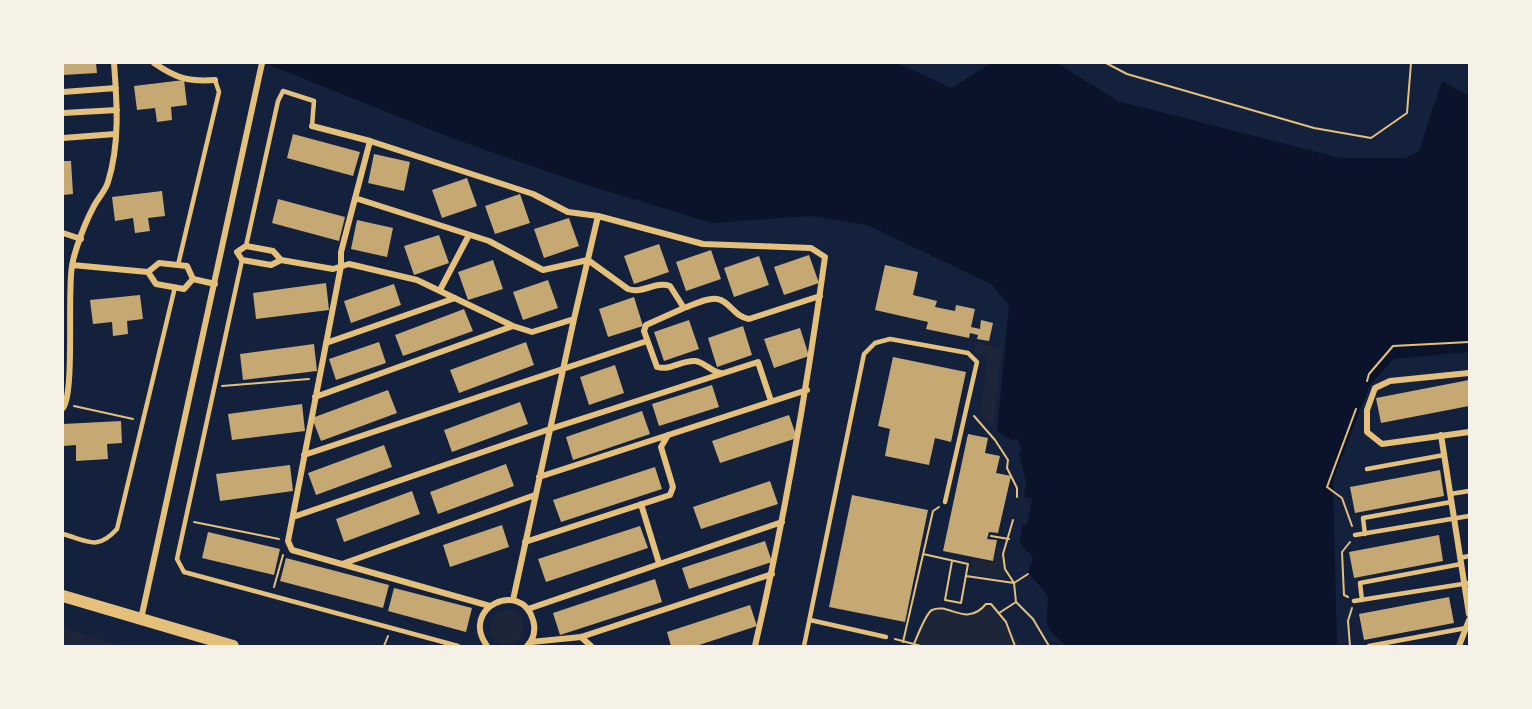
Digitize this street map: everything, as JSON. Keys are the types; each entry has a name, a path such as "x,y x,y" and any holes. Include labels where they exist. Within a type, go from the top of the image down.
{"main road":[{"path":"63,596 233,646"}],"street":[{"path":"64,406 67,313 72,265 92,209 108,184 114,156 117,110 114,63"},
{"path":"154,63 172,76 194,82 215,80"},
{"path":"141,619 262,64"},
{"path":"63,92 116,88"},
{"path":"63,113 117,110"},
{"path":"312,126 370,141 533,194 568,212 598,216 703,244 811,248 825,257 807,390 772,574 755,646"},
{"path":"63,138 115,134"},
{"path":"370,141 341,252 341,266 288,541 292,550 490,606"},
{"path":"355,198 489,241 543,270 588,260 628,289 636,292 662,284 670,286 684,308"},
{"path":"513,600 598,216"},
{"path":"63,233 81,239"},
{"path":"440,290 469,235"},
{"path":"222,249 237,252 246,246 273,251 281,260"},
{"path":"237,252 242,260 271,265 281,260 333,269 350,264 417,280 513,326 532,332 574,319"},
{"path":"72,265 148,272 159,262 187,266 193,279"},
{"path":"148,272 156,284 183,289 193,279"},
{"path":"193,279 215,284"},
{"path":"723,373 717,373 699,362 692,361 663,369 657,368 644,331 646,325 714,298 721,300 741,318 749,319 820,296"},
{"path":"326,344 455,298"},
{"path":"315,397 513,326"},
{"path":"304,455 647,341"},
{"path":"292,517 550,429 758,362 771,401"},
{"path":"1469,373 1390,381 1375,388 1367,410 1367,432 1382,444 1469,432"},
{"path":"539,477 807,390"},
{"path":"525,542 670,495 673,487 661,447 668,435"},
{"path":"1441,435 1460,561 1467,583 1469,614"},
{"path":"342,564 536,495"},
{"path":"641,504 659,563"},
{"path":"528,609 782,522"},
{"path":"487,646 481,637 480,620 490,606 505,600 513,600 528,609 533,616 535,625 529,644 581,637 772,574"},
{"path":"1459,646 1468,624"},
{"path":"581,637 591,646"}],"lane":[{"path":"178,265 219,92 215,80"},
{"path":"246,246 278,101 283,91 314,101 312,126"},
{"path":"242,260 177,559 184,572 458,646"},
{"path":"63,534 95,544 107,540 117,529 175,287"},
{"path":"804,646 864,354 875,343 890,339 968,353 977,362 968,410 945,502"},
{"path":"1367,469 1444,455"},
{"path":"1450,494 1469,490"},
{"path":"1365,534 1363,518 1451,502"},
{"path":"1355,535 1469,516"},
{"path":"1362,600 1360,583 1460,561 1469,556"},
{"path":"1354,601 1467,583"},
{"path":"810,620 886,638"},
{"path":"1369,646 1468,624"}],"path":[{"path":"1106,63 1128,74 1314,128 1371,138 1407,113 1411,63"},
{"path":"214,384 226,387 318,378"},
{"path":"64,406 143,422"},
{"path":"968,410 995,440 1008,460 1007,468 1017,488 1017,497"},
{"path":"1342,498 1355,535 1342,552 1344,595 1354,601 1348,621 1350,646"},
{"path":"903,642 933,511 945,502"},
{"path":"185,520 288,541"},
{"path":"1013,520 1003,554 1005,569 1014,583 1016,602 1033,619 1050,646"},
{"path":"991,536 1009,539"},
{"path":"271,595 284,552 292,550"},
{"path":"923,554 969,564 961,603 945,600 952,561"},
{"path":"966,576 1014,583 1028,574"},
{"path":"946,611 949,601"},
{"path":"999,613 1016,602"},
{"path":"914,644 926,616 932,610 968,614 977,613 986,604 991,604 1006,622 1016,646"},
{"path":"886,638 921,646"}],"shaded area":[{"path":"265,63 897,63 952,88 991,63 1053,63 1059,64 1118,101 1340,158 1405,158 1419,151 1442,81 1469,96 1469,352 1394,359 1370,385 1333,480 1337,646 1067,646 1052,633 1048,625 1047,596 1028,574 1033,557 1020,544 1022,524 1027,525 1032,499 1024,497 1026,483 1019,452 1022,450 1017,439 1013,441 997,431 1009,305 991,284 867,225 810,216 712,223 587,185 454,139"},
{"path":"974,343 1002,348 993,428 980,412 987,363 985,356 975,352"},
{"path":"997,547 1004,548 1002,554 1006,575 1002,579 970,574 973,559 994,563"},
{"path":"990,606 1025,646 927,646 913,642 929,607 966,615 980,611"},
{"path":"507,610 519,615 524,627 519,639 507,644 495,639 490,627 495,615"},
{"path":"63,628 123,646 63,646"}],"building":[{"path":"63,63 96,63 97,73 63,75"},
{"path":"184,80 187,105 171,107 172,120 157,122 155,108 137,110 134,86"},
{"path":"293,134 360,152 353,176 287,158"},
{"path":"374,154 410,162 404,191 368,183"},
{"path":"63,161 71,161 73,194 63,195"},
{"path":"467,178 477,206 442,218 432,190"},
{"path":"162,191 165,216 148,218 150,231 135,233 133,218 115,221 112,197"},
{"path":"520,194 530,223 495,234 485,206"},
{"path":"278,199 345,217 339,241 272,223"},
{"path":"569,218 579,246 544,258 534,229"},
{"path":"357,220 393,228 387,257 351,249"},
{"path":"439,235 449,263 414,275 404,246"},
{"path":"659,244 669,272 634,284 624,256"},
{"path":"711,250 721,279 686,291 676,262"},
{"path":"809,255 819,283 784,295 774,267"},
{"path":"759,256 769,285 734,297 724,268"},
{"path":"493,260 503,289 468,300 458,272"},
{"path":"885,265 918,272 913,295 937,301 935,307 955,311 956,305 975,309 971,327 980,329 981,320 993,323 989,341 977,339 978,335 970,333 969,338 926,329 928,322 875,310"},
{"path":"548,280 558,308 523,320 513,292"},
{"path":"326,283 329,310 256,319 253,293"},
{"path":"394,284 401,305 351,323 344,301"},
{"path":"140,295 143,319 127,321 128,334 113,336 112,322 93,324 90,300"},
{"path":"634,297 643,326 608,337 599,309"},
{"path":"464,309 473,331 403,356 395,335"},
{"path":"689,320 699,349 664,361 654,332"},
{"path":"743,326 752,355 717,367 708,338"},
{"path":"800,328 809,356 774,368 764,339"},
{"path":"379,342 386,363 336,380 329,359"},
{"path":"526,342 534,365 459,393 450,370"},
{"path":"314,344 317,371 243,380 240,354"},
{"path":"893,357 966,372 951,442 935,438 929,465 885,456 890,429 878,426"},
{"path":"615,365 624,393 589,405 580,377"},
{"path":"1469,380 1469,406 1381,423 1376,398"},
{"path":"712,385 719,407 659,426 652,404"},
{"path":"388,390 397,413 321,441 312,418"},
{"path":"520,402 528,424 452,452 444,430"},
{"path":"302,404 305,431 232,440 228,414"},
{"path":"642,411 650,434 573,460 566,437"},
{"path":"789,415 797,438 720,463 712,441"},
{"path":"121,421 122,443 107,444 108,459 76,461 76,445 63,446 63,424"},
{"path":"968,434 988,438 985,453 1000,456 996,473 1011,476 998,533 989,532 987,539 997,540 993,561 943,551"},
{"path":"384,445 392,467 316,495 308,473"},
{"path":"506,464 514,486 438,514 430,492"},
{"path":"290,465 293,491 220,501 216,474"},
{"path":"655,467 662,489 561,522 553,500"},
{"path":"1440,470 1444,496 1355,513 1350,487"},
{"path":"770,481 778,504 701,529 693,507"},
{"path":"412,491 420,514 344,542 336,519"},
{"path":"852,495 928,510 905,622 829,607"},
{"path":"502,525 509,547 450,567 443,545"},
{"path":"640,526 648,548 546,582 538,559"},
{"path":"208,532 280,549 274,575 202,558"},
{"path":"1439,535 1443,561 1354,578 1349,552"},
{"path":"765,541 772,562 689,589 682,568"},
{"path":"286,558 389,585 383,608 280,581"},
{"path":"655,579 662,602 560,635 553,613"},
{"path":"394,588 472,608 466,632 388,611"},
{"path":"1449,597 1454,623 1364,640 1359,614"},
{"path":"750,605 757,626 696,646 671,646 667,632"}]}
